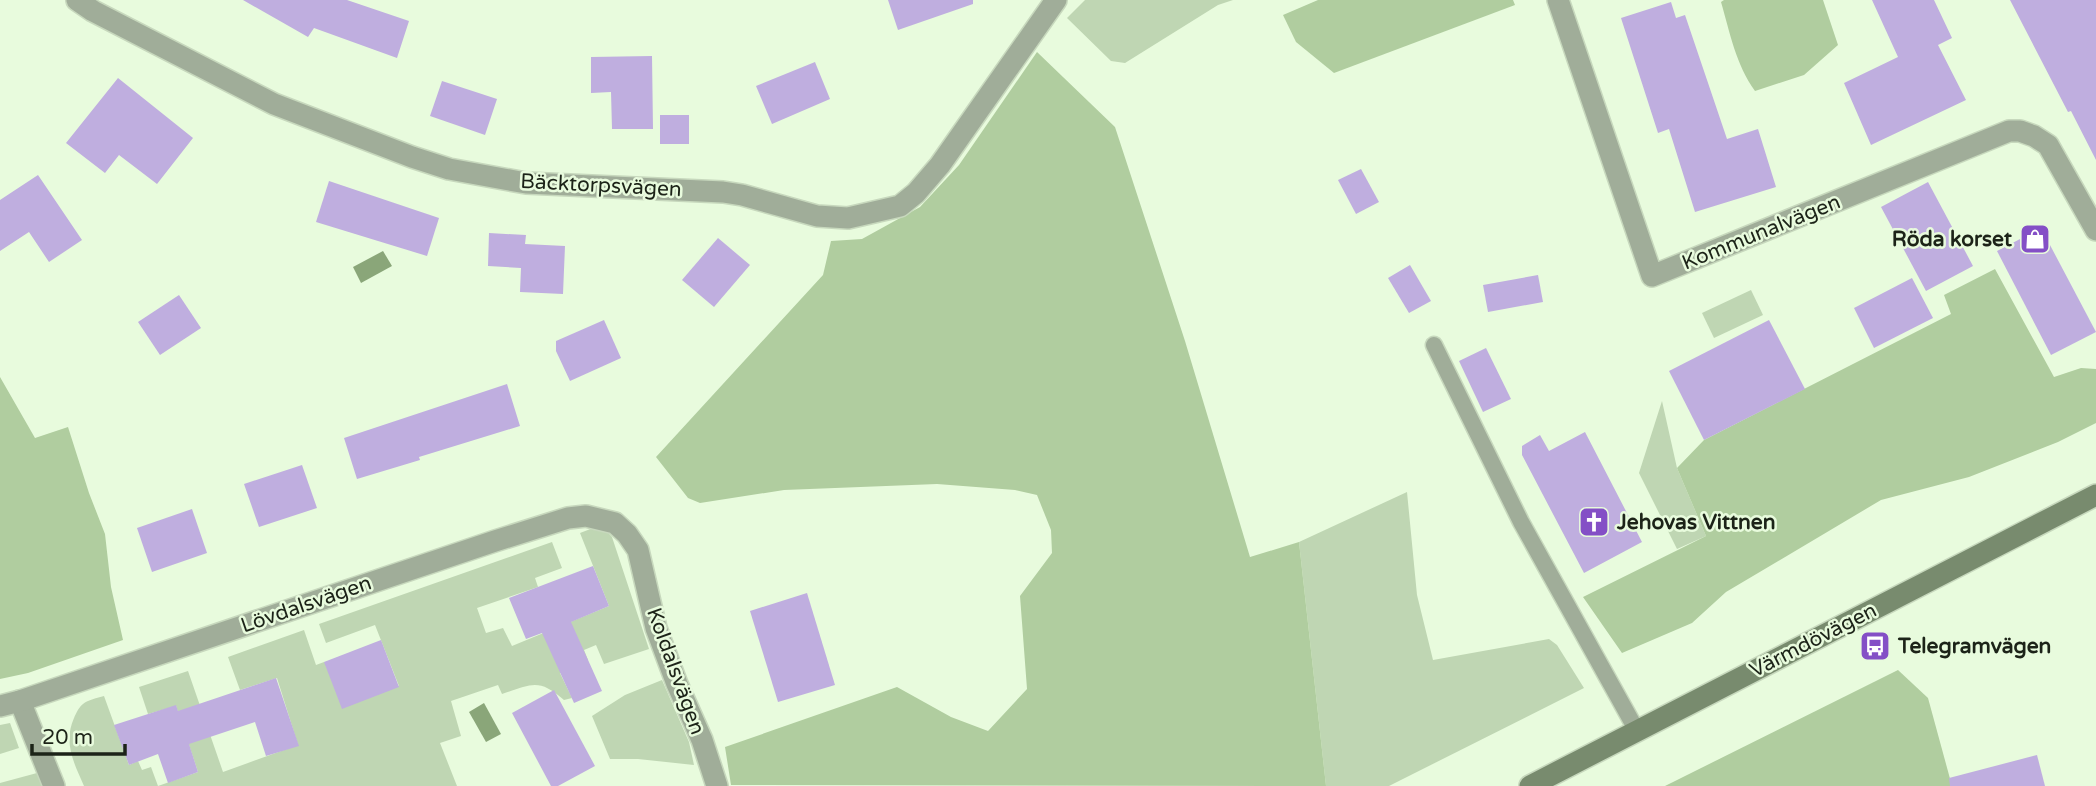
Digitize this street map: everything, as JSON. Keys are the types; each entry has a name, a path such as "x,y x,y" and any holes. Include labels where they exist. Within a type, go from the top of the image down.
{"main road":[{"name":"Värmdövägen","path":"1530,786 2096,495"}],"street":[{"name":"Bäcktorpsvägen","path":"77,0 93,11 274,104 449,169 526,183 723,192 817,216 848,218 900,206 916,193 940,165 1056,0"},
{"name":"Kommunalvägen","path":"1558,0 1652,276 2009,131 2020,131 2034,136 2048,145 2096,230"},
{"name":"Lövdalsvägen","path":"10,704 568,518 586,516 615,523"},
{"name":"Koldalsvägen","path":"615,523 638,550 656,628 702,740 717,786"},
{"path":"10,704 54,786"}],"lane":[{"path":"1434,345 1521,522 1637,731"}],"shaded area":[{"path":"1085,0 1233,0 1218,5 1125,63 1111,61 1067,18"},
{"path":"1318,0 1513,0 1515,5 1334,73 1296,42 1283,15"},
{"path":"1823,0 1838,45 1804,75 1755,91 1734,48 1721,2"},
{"path":"1037,52 1115,127 1185,341 1250,557 1299,542 1326,786 731,785 725,747 897,687 951,717 988,731 1027,689 1020,596 1052,553 1051,530 1037,495 1015,490 937,484 784,490 700,503 688,498 656,457 823,275 831,241 862,239 920,207 959,165"},
{"path":"383,251 392,266 361,283 353,267"},
{"path":"1995,269 2054,377 2081,368 2096,369 2096,423 2058,442 1969,477 1881,500 1726,592 1692,623 1622,653 1583,597 1706,536 1677,468 1704,440 1951,314 1944,295"},
{"path":"1751,290 1763,315 1714,338 1702,313"},
{"path":"0,377 35,438 68,427 105,534 111,587 123,640 28,673 0,679"},
{"path":"1662,401 1677,468 1706,536 1677,549 1639,473"},
{"path":"1407,492 1417,595 1433,660 1549,639 1557,645 1584,688 1389,786 1326,786 1299,542"},
{"path":"593,528 604,528 612,537 649,649 604,664 596,645 584,650 588,660 560,673 572,698 564,700 548,688 535,685 502,694 498,685 451,701 461,736 440,743 457,786 158,786 198,772 176,706 148,714 139,687 188,671 223,772 298,745 277,678 240,690 228,657 304,630 316,665 324,662 399,686 375,625 326,643 319,624 552,542 562,568 535,578 538,587 477,608 486,633 503,628 512,646 609,606 580,533"},
{"path":"1898,670 1928,698 1952,786 1665,786"},
{"path":"662,680 689,742 694,765 610,759 592,716 625,695"},
{"path":"104,696 129,765 138,761 142,770 151,767 158,786 84,786 70,744 71,727 82,705"},
{"path":"484,703 501,734 486,742 469,712"},
{"path":"10,723 19,748 0,754 0,725"},
{"path":"37,773 42,786 0,786 0,783"}],"building":[{"path":"243,0 347,0 409,21 397,58 314,28 308,37"},
{"path":"888,0 973,0 973,4 898,30"},
{"path":"1872,0 1934,0 1952,38 1938,45 1966,100 1871,145 1844,83 1898,57"},
{"path":"2010,0 2096,0 2096,160 2071,111 2068,112"},
{"path":"1671,2 1676,18 1685,15 1727,139 1758,129 1776,187 1695,212 1669,129 1658,133 1621,18"},
{"path":"652,56 653,129 612,129 611,92 591,93 591,57"},
{"path":"815,62 830,99 772,124 756,86"},
{"path":"118,78 193,138 157,184 119,155 105,173 66,143"},
{"path":"442,81 497,99 485,135 430,116"},
{"path":"660,115 689,115 689,144 660,144"},
{"path":"1361,169 1379,202 1356,214 1338,180"},
{"path":"38,175 82,240 49,262 29,232 0,251 0,200"},
{"path":"329,181 439,218 427,256 316,222"},
{"path":"1928,182 1973,266 1926,291 1881,207"},
{"path":"2041,228 2096,332 2051,355 1997,251"},
{"path":"489,233 526,235 525,244 565,246 563,294 520,292 521,268 488,266"},
{"path":"718,238 750,265 714,307 682,280"},
{"path":"1410,265 1431,301 1409,313 1388,278"},
{"path":"1538,275 1543,302 1488,312 1483,285"},
{"path":"1912,278 1933,318 1874,348 1854,308"},
{"path":"179,295 201,328 160,355 138,322"},
{"path":"604,320 621,358 570,381 556,351 556,341"},
{"path":"1769,320 1805,389 1704,440 1669,371"},
{"path":"1486,348 1511,399 1483,412 1459,361"},
{"path":"507,384 520,426 357,479 344,438"},
{"name":"Jehovas Vittnen","path":"1585,432 1642,542 1584,573 1522,455 1522,446 1540,435 1549,451"},
{"path":"302,465 317,508 259,527 244,484"},
{"path":"192,509 207,553 152,572 137,528"},
{"path":"593,566 609,606 571,622 602,691 574,703 542,633 526,639 509,598"},
{"path":"807,593 835,685 778,702 750,611"},
{"path":"381,640 399,687 342,709 324,662"},
{"path":"276,678 299,746 266,756 255,722 189,744 198,772 168,783 158,754 129,765 114,725 176,705 178,711"},
{"path":"554,690 595,766 558,786 551,786 512,713"},
{"path":"2037,755 2045,786 1950,786 1949,778"}],"place":[{"name":"Röda korset","path":"2035,239"},
{"name":"Jehovas Vittnen","path":"1594,522"},
{"name":"Telegramvägen","path":"1875,646"}]}
